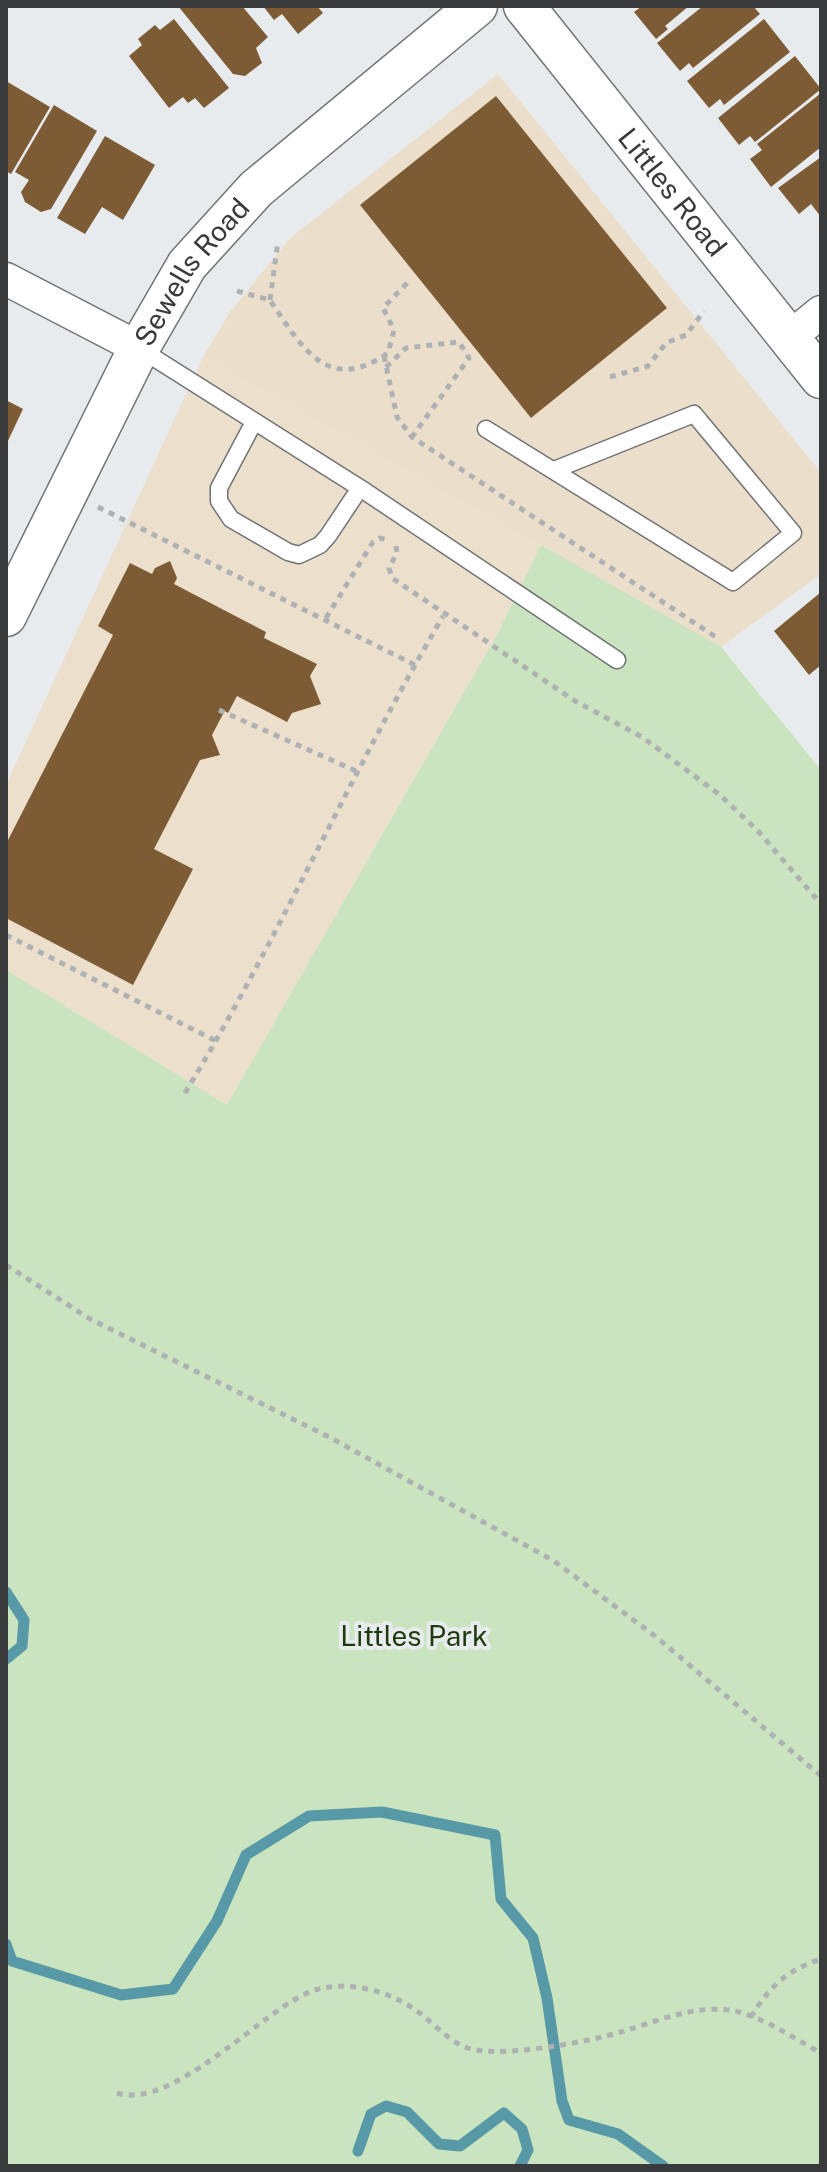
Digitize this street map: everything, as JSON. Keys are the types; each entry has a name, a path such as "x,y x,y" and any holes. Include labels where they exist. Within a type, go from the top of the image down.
{"street":[{"name":"Sewells Road","path":"6,616 70,493 139,348 187,265 256,189 477,6"},
{"name":"Littles Road","path":"524,6 821,378"},
{"path":"6,279 139,348"},
{"path":"789,338 821,312"}],"lane":[{"path":"139,348 360,488 617,660"},
{"path":"486,429 733,582 793,533 694,414 554,470"},
{"path":"254,422 219,488 219,501 231,519 288,552 299,555 320,545 360,488"}],"path":[{"path":"270,300 278,241"},
{"path":"237,291 270,300 298,341 324,363 350,372 372,365 388,353 394,330 383,308 410,280"},
{"path":"610,377 648,366 666,343 686,335 704,311"},
{"path":"386,367 406,348 459,342 469,358 412,437"},
{"path":"384,356 397,417 412,437 716,637"},
{"path":"70,493 415,665"},
{"path":"326,618 373,542 380,538 398,549 389,568 392,578 443,616 575,701 642,737 720,795 758,831 821,904"},
{"path":"185,1093 216,1041 356,771 443,616"},
{"path":"219,710 356,771"},
{"path":"6,935 216,1041"},
{"path":"6,1265 90,1319 331,1438 547,1557 655,1636 821,1776"},
{"path":"751,2017 766,1993 784,1975 821,1959"},
{"path":"117,2093 134,2096 157,2089 228,2050 298,1998 330,1987 362,1988 389,1996 473,2050 582,2041 704,2010 731,2011 751,2017 821,2053"}],"shaded area":[{"path":"498,74 821,473 821,574 721,647 203,357 230,312 289,239"},
{"path":"203,357 541,545 498,633 227,1105 6,970 6,785"}],"green space":[{"name":"Littles Park","path":"541,545 721,647 821,770 821,2166 6,2166 6,970 227,1105 498,633"}],"building":[{"path":"178,6 242,6 268,37 256,48 262,63 245,76 233,74"},
{"path":"263,6 317,6 323,13 298,34 282,14 274,20"},
{"path":"642,6 689,6 665,26 668,29 656,39 634,12"},
{"path":"703,6 753,6 760,14 693,68 689,63 680,71 657,43"},
{"path":"174,19 229,88 204,108 195,98 188,103 183,97 169,108 129,56 142,45 138,39 155,25 160,30"},
{"path":"764,19 790,52 724,105 720,99 709,108 687,81"},
{"path":"795,56 821,89 755,142 750,136 739,145 718,118"},
{"path":"6,81 50,107 11,174 6,171"},
{"path":"821,93 821,147 771,187 750,159 762,150 757,144"},
{"path":"496,96 667,308 531,418 360,205"},
{"path":"54,105 97,131 51,209 41,212 25,202 21,192 29,180 15,172"},
{"path":"105,136 155,165 123,220 102,207 85,234 57,218"},
{"path":"821,157 821,217 811,204 799,214 778,188"},
{"path":"6,400 23,409 6,445"},
{"path":"170,561 177,578 174,584 266,632 264,638 317,664 310,676 321,704 292,713 287,722 237,696 228,713 220,708 223,714 212,735 220,755 200,760 154,849 193,869 133,985 6,918 6,844 113,635 98,626 130,563 152,574 155,568"},
{"path":"821,592 821,665 809,675 774,631"}],"waterway":[{"path":"6,1592 24,1620 22,1646 6,1659"},
{"path":"6,1944 12,1961 121,1995 173,1989 217,1921 246,1855 309,1816 382,1812 495,1835 501,1899 533,1938 547,1998 562,2101 569,2120 618,2134 663,2166"},
{"path":"358,2151 371,2114 386,2106 407,2112 439,2144 460,2146 504,2113 522,2129 528,2150 520,2166"}]}
